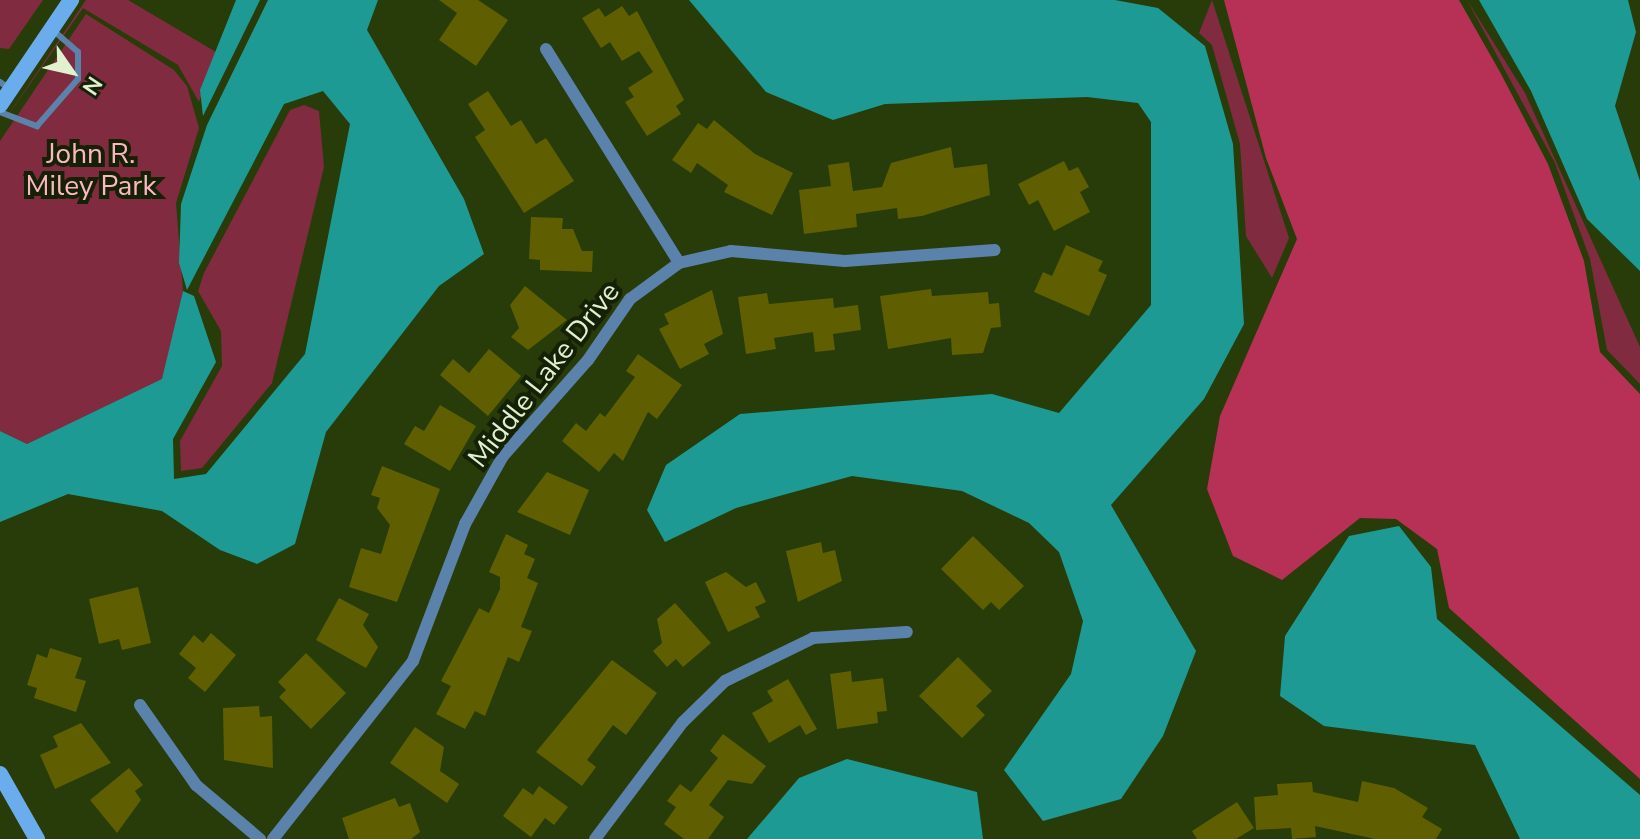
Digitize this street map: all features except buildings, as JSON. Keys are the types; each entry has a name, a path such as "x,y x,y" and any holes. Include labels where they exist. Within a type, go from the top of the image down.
{"street":[{"path":"0,105 5,86 71,0"},
{"path":"546,49 679,263"},
{"name":"Middle Lake Drive","path":"273,839 413,661 465,524 503,456 588,360 630,299 679,263 731,251 845,261 995,250"},
{"path":"595,839 683,722 725,681 813,638 907,632"},
{"path":"140,705 196,785 260,839"},
{"path":"0,774 37,839"}],"lane":[{"path":"0,112 37,126 78,79 78,52 52,28"}],"green space":[{"path":"0,0 43,0 9,49 0,48"},
{"path":"86,0 128,0 216,52 199,102 178,65 83,8 0,127"},
{"path":"1212,0 1289,238 1272,278 1246,236 1240,144 1212,45 1199,33"},
{"path":"1467,0 1525,93 1640,347 1640,384 1607,350 1590,259 1555,163"},
{"name":"John R. Miley Park","path":"86,14 174,70 187,86 199,128 176,203 183,291 163,379 27,444 0,431 0,141"},
{"path":"304,105 319,111 324,167 272,383 202,468 181,471 180,441 222,366 221,331 198,291 204,273 290,110"}],"shaded area":[{"path":"1224,0 1459,0 1500,72 1548,164 1584,261 1600,352 1640,394 1640,779 1449,608 1437,549 1396,519 1360,518 1282,580 1233,556 1207,489 1220,416 1297,239 1266,158"}],"water":[{"path":"236,0 260,0 203,116 200,90"},
{"path":"268,0 378,0 367,30 464,199 484,254 439,286 326,432 295,544 257,564 220,550 162,511 68,494 0,522 0,431 27,444 162,379 183,291 194,296 216,362 173,439 174,479 206,474 305,354 350,124 323,91 284,104 187,290 179,263 181,204 207,125"},
{"path":"689,0 1115,0 1158,8 1205,46 1233,144 1244,324 1204,399 1111,505 1196,651 1163,736 1121,799 1043,821 1004,770 1071,674 1083,621 1059,552 1029,523 962,491 852,476 736,508 665,542 647,510 666,465 740,414 992,394 1059,413 1151,305 1151,122 1138,103 1087,97 885,104 833,120 766,92"},
{"path":"1479,0 1628,0 1636,32 1615,106 1640,181 1640,271 1587,219 1531,91"},
{"path":"1399,526 1431,567 1437,619 1640,795 1640,839 1520,839 1475,745 1324,726 1280,696 1285,636 1349,536"},
{"path":"847,759 977,792 983,839 747,839 799,778"}]}
